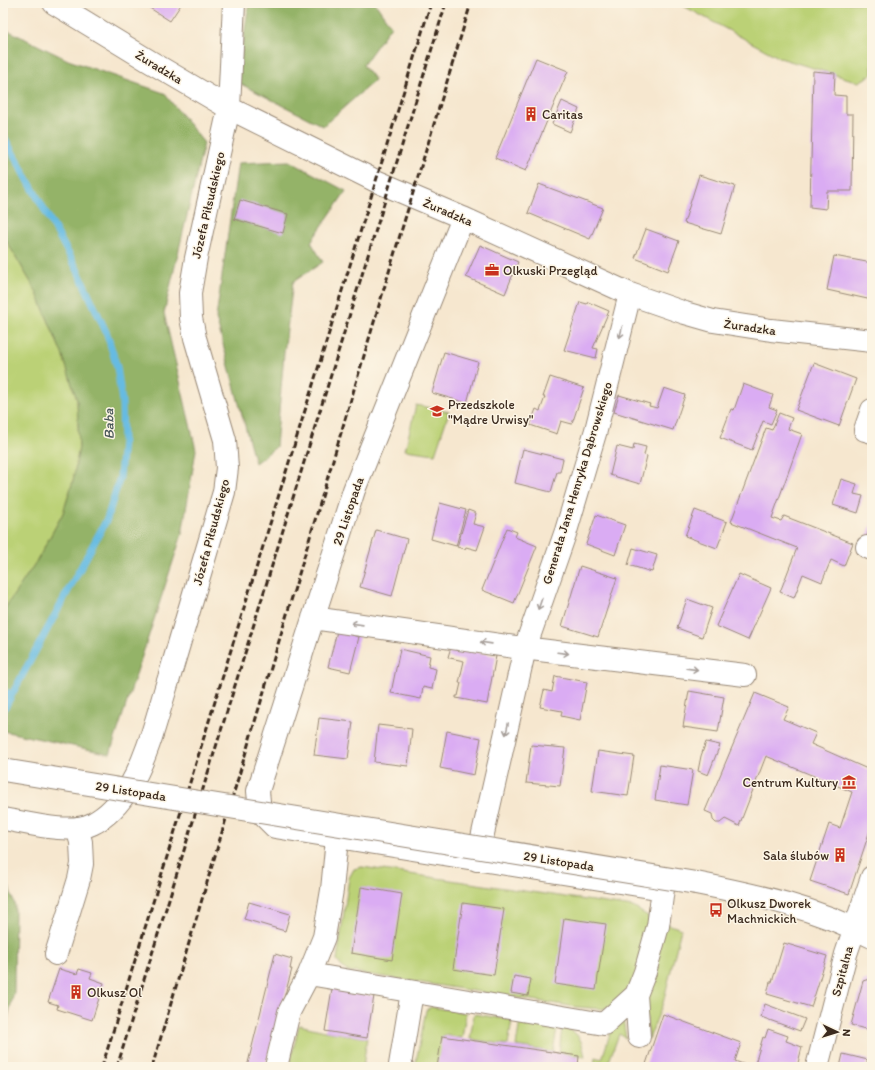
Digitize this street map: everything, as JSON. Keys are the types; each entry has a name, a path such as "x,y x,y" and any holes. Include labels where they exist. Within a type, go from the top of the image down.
{"street":[{"name":"Żuradzka","path":"54,3 229,108 376,181 463,218 630,294 713,321 771,330 872,341"},
{"name":"Józefa Piłsudskiego","path":"3,819 60,828 77,828 92,824 100,819 120,800 131,785 139,769 154,727 224,492 227,468 225,440 190,318 190,294 196,258 229,108 234,3"},
{"name":"29 Listopada","path":"463,218 354,490 258,792 260,812 275,827 663,889 658,926 645,972 636,995"},
{"name":"Generała Jana Henryka Dąbrowskiego","path":"477,860 525,648 566,531 596,430 630,294"},
{"path":"872,410 864,430 872,432"},
{"path":"313,618 525,648 745,675"},
{"name":"29 Listopada","path":"3,770 696,883 750,894 816,912 863,932"},
{"path":"56,954 79,879 82,864 81,842 77,828"},
{"path":"276,1067 289,1012 309,974 324,937 332,890 337,838"},
{"name":"Szpitalna","path":"817,1067 863,932 872,877"},
{"path":"309,974 604,1024 636,995"},
{"path":"402,1067 400,1065 412,992"},
{"path":"636,995 639,1037"}],"green space":[{"path":"249,3 375,3 391,26 363,65 375,80 323,126 237,82"},
{"path":"678,3 872,3 872,74 859,82 780,58"},
{"path":"3,28 68,60 164,93 204,143 164,313 196,450 182,534 110,754 3,731 3,611 38,559 63,513 73,481 79,447 77,400 63,356 36,291 3,235"},
{"path":"289,161 346,191 311,242 323,262 293,282 284,353 276,447 255,463 216,318 238,163"},
{"path":"3,235 36,291 63,356 77,400 79,447 73,481 63,513 38,559 3,611"},
{"path":"416,405 449,412 435,454 405,450"},
{"path":"362,867 633,907 648,916 651,926 639,971 618,1004 603,1009 576,1007 347,971 337,960 349,878 354,869"},
{"path":"3,868 15,906 14,992 3,1038"},
{"path":"665,923 681,929 663,1003 649,1039 644,993"},
{"path":"431,1007 466,1013 462,1038 444,1035 439,1067 415,1067 426,1010"},
{"path":"474,1014 512,1020 508,1045 470,1039"},
{"path":"623,1019 626,1038 619,1034 607,1067 594,1067 595,1057 602,1059 613,1024"},
{"path":"520,1021 557,1028 553,1052 516,1046"},
{"path":"299,1025 367,1038 363,1067 289,1067"},
{"path":"562,1028 568,1029 579,1038 585,1057 559,1053"}],"building":[{"path":"142,3 182,3 170,21"},
{"name":"Caritas","path":"536,58 568,71 526,171 495,158"},
{"path":"813,71 835,73 834,95 846,96 846,114 853,114 852,191 827,191 826,209 810,207"},
{"path":"562,101 579,109 570,132 552,124"},
{"path":"699,175 735,186 721,234 684,223"},
{"path":"539,184 603,208 590,239 528,213"},
{"path":"240,200 288,214 283,233 234,219"},
{"path":"646,229 679,241 668,271 635,258"},
{"name":"Olkuski Przegląd","path":"480,245 518,262 505,294 466,277"},
{"path":"834,256 872,263 872,300 827,290"},
{"path":"580,302 587,304 588,302 609,311 593,348 598,349 596,358 564,350"},
{"name":"Przedszkole \"Mądre Urwisy\"","path":"444,352 478,362 467,403 432,393"},
{"path":"814,363 856,379 839,426 796,410"},
{"path":"550,377 584,388 572,424 561,421 557,434 530,425 536,409 540,411"},
{"path":"743,384 773,395 769,407 777,410 771,424 763,421 752,450 720,438 731,409 734,410"},
{"path":"664,388 685,395 673,430 614,412 619,395 650,404 649,406 657,408"},
{"path":"779,413 792,418 788,429 802,434 772,518 781,521 784,516 853,543 844,566 831,560 822,582 803,574 794,598 780,592 797,548 731,522 766,428 772,430"},
{"path":"634,444 646,447 644,455 647,456 640,484 610,475 617,446 633,450"},
{"path":"523,449 563,459 560,472 557,472 551,492 515,483"},
{"path":"841,479 857,484 854,494 863,496 858,513 833,505"},
{"path":"440,503 466,510 456,546 431,539"},
{"path":"468,510 476,513 473,524 485,527 477,550 466,547 465,549 457,547"},
{"path":"695,510 727,522 717,548 685,536"},
{"path":"596,515 625,525 615,555 586,544"},
{"path":"872,521 872,538 867,536"},
{"path":"507,528 517,532 515,537 537,546 514,603 482,590"},
{"path":"376,530 407,539 392,596 360,587"},
{"path":"633,548 657,555 652,572 628,565"},
{"path":"580,566 617,578 598,637 562,626"},
{"path":"739,574 771,588 748,640 716,626"},
{"path":"687,599 712,608 702,637 677,628"},
{"path":"337,631 359,637 350,672 328,667"},
{"path":"451,647 496,656 487,704 456,698 456,696 458,696 461,683 459,683 464,661 448,657"},
{"path":"400,649 430,656 428,667 436,669 432,689 423,687 421,699 391,693"},
{"path":"555,676 587,682 580,720 561,716 562,711 540,707 544,690 552,692"},
{"path":"689,691 724,697 718,732 683,727"},
{"path":"755,693 789,707 783,719 816,733 811,744 872,771 872,824 849,894 810,881 829,824 840,828 852,792 766,756 739,826 725,819 720,823 716,823 713,820 712,814 705,811"},
{"path":"319,718 353,722 348,759 314,755"},
{"path":"378,725 412,729 408,766 374,762"},
{"path":"447,731 481,738 474,775 440,768"},
{"path":"706,742 720,745 708,775 698,771"},
{"path":"531,745 565,748 560,786 526,783"},
{"path":"598,751 634,756 628,796 592,791"},
{"path":"660,765 693,770 687,805 655,800"},
{"path":"361,887 402,894 392,960 351,953"},
{"path":"249,902 290,914 285,931 244,919"},
{"path":"463,903 504,909 494,975 453,969"},
{"path":"564,918 606,924 596,990 555,984"},
{"path":"784,943 827,956 811,1007 767,994"},
{"path":"275,954 292,959 290,969 292,969 265,1067 247,1067"},
{"name":"Olkusz Ol","path":"59,969 77,974 79,969 92,973 90,978 104,983 92,1020 57,1009 58,1005 48,1002"},
{"path":"514,976 531,979 528,996 511,993"},
{"path":"872,978 872,1031 851,1025 863,981"},
{"path":"332,989 374,996 367,1038 325,1031"},
{"path":"765,1004 805,1019 800,1031 761,1017"},
{"path":"663,1014 741,1043 735,1061 751,1067 645,1067"},
{"path":"768,1029 788,1036 786,1041 802,1047 797,1067 754,1067 763,1037 765,1038"},
{"path":"442,1036 579,1056 578,1067 437,1067"},
{"path":"843,1054 868,1060 865,1067 840,1067"}],"waterway":[{"name":"Baba","path":"3,135 77,269 107,334 117,367 122,402 123,441 120,477 107,519 3,711"},
{"path":"3,692 12,694"}],"railway":[{"path":"102,1067 431,3"},
{"path":"117,1067 446,3"},
{"path":"152,1067 397,245 471,3"}],"place":[{"name":"Caritas","path":"531,114"},
{"name":"Olkuski Przegląd","path":"492,270"},
{"name":"Przedszkole \"Mądre Urwisy\"","path":"437,411"},
{"name":"Centrum Kultury","path":"849,782"},
{"name":"Sala ślubów","path":"840,855"},
{"name":"Olkusz Dworek Machnickich","path":"716,910"},
{"name":"Olkusz Ol","path":"76,992"}]}
